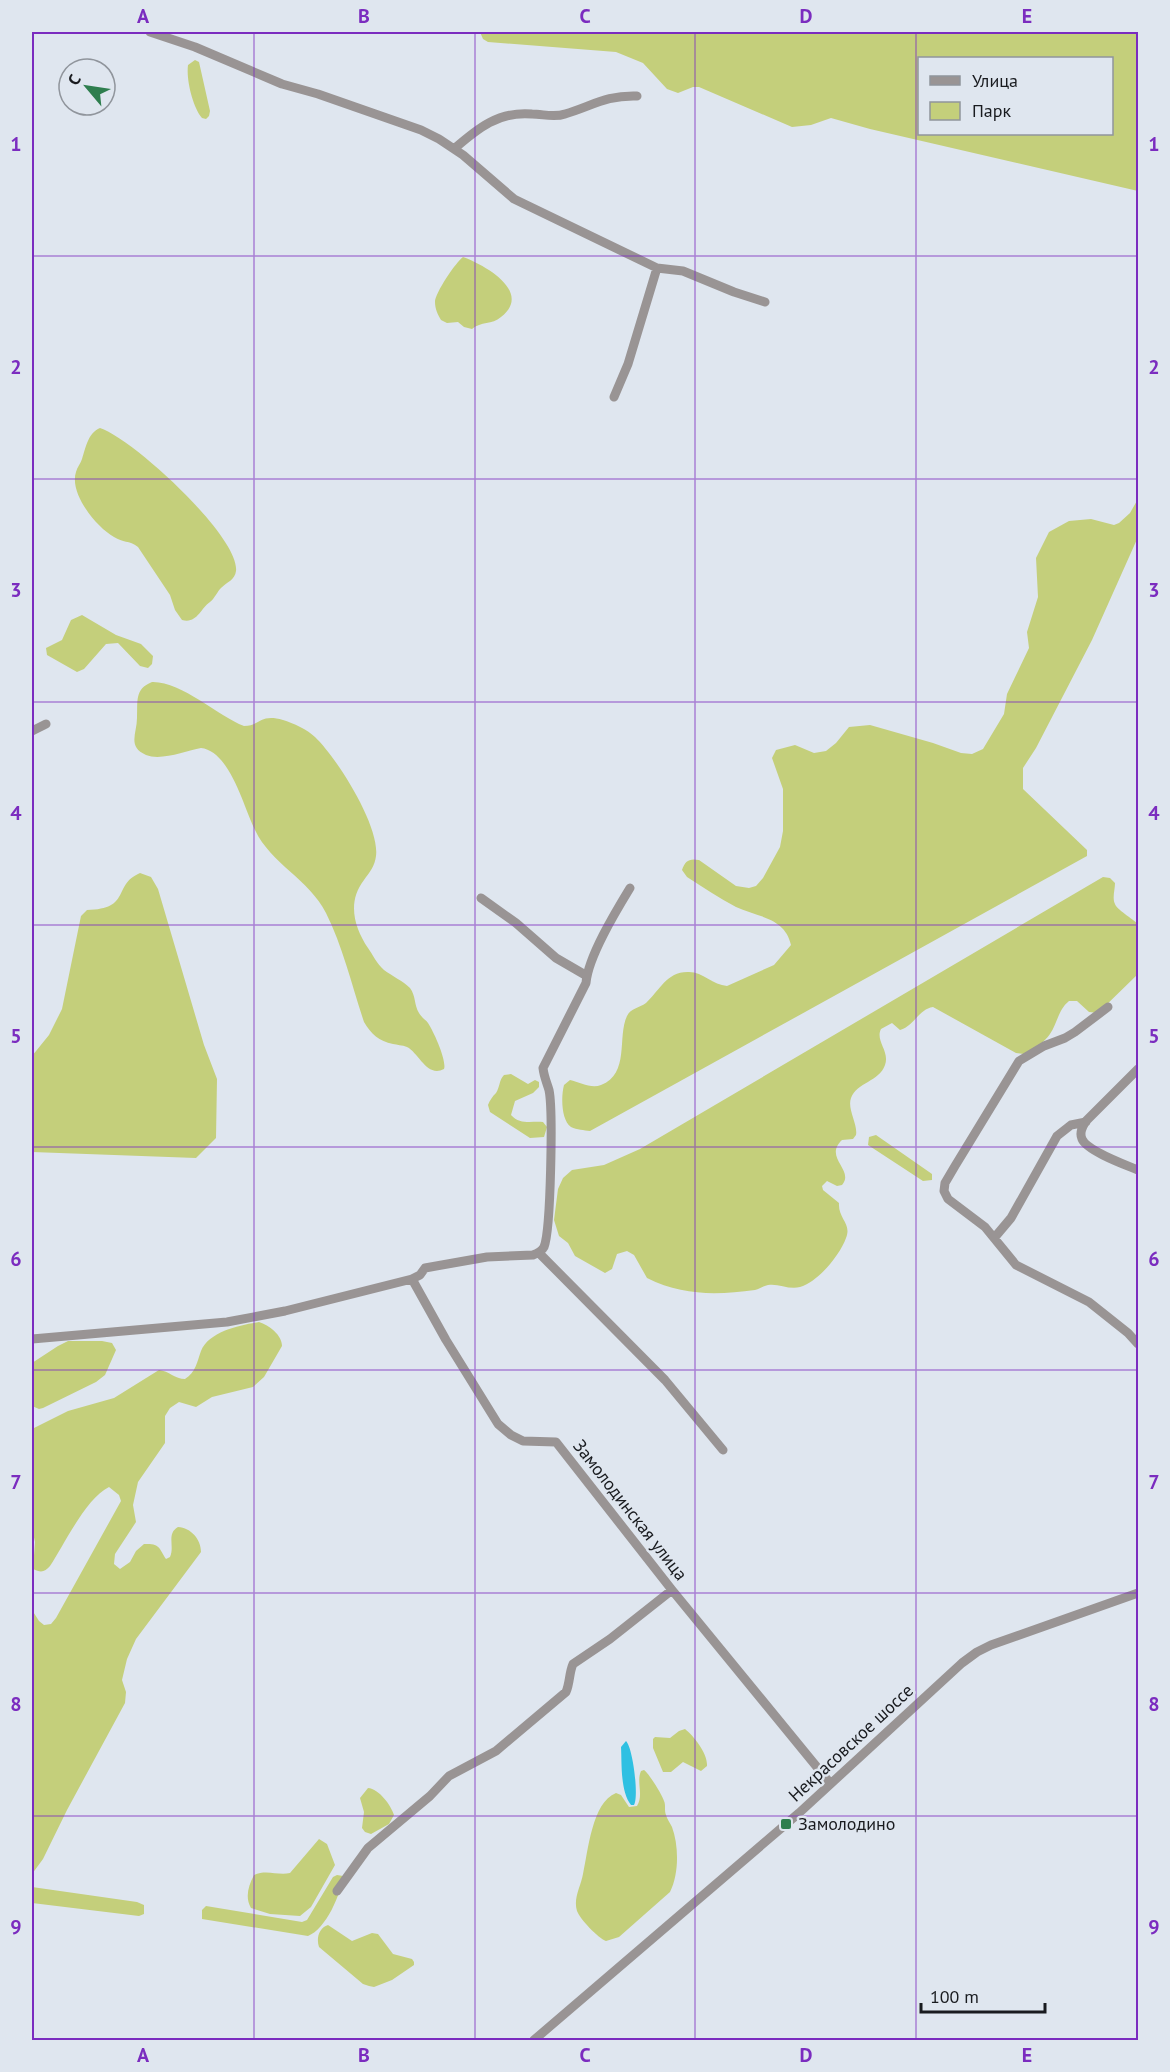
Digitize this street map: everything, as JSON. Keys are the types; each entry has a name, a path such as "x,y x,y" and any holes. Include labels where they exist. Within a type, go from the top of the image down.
{"street":[{"path":"150,32 195,47 282,84 318,94 420,130 454,149 514,199 657,268 683,271 765,302"},
{"path":"454,149 480,127 506,116 518,113 556,116 614,97 637,96"},
{"path":"615,397 628,364 657,268"},
{"path":"32,731 46,724"},
{"path":"32,1339 227,1322 285,1311 412,1279 420,1275 425,1268 445,1263 539,1253 544,1246 548,1214 550,1147 549,1090 544,1080 543,1068 586,983 613,917 630,888"},
{"path":"481,898 516,923 556,958 587,976"},
{"path":"1108,1007 1075,1032 1044,1046 1020,1061 945,1183 944,1191 948,1199 972,1216 995,1237 1016,1265 1089,1302 1128,1333 1138,1344"},
{"path":"1138,1069 1086,1122 1081,1131 1081,1137 1087,1145 1138,1170"},
{"path":"995,1237 1011,1218 1057,1136 1071,1125 1086,1122"},
{"path":"539,1253 665,1380 723,1450"},
{"name":"Замолодинская улица","path":"412,1279 446,1341 498,1424 523,1441 556,1442 672,1590 830,1783"},
{"path":"337,1891 368,1848 430,1796 449,1776 479,1761 509,1741 566,1692 573,1664 610,1639 672,1590"},
{"name":"Некрасовское шоссе","path":"534,2040 786,1824 962,1663 977,1652 1138,1593"}],"green space":[{"path":"480,32 1138,32 1138,191 831,118 811,125 792,127 699,87 678,93 667,89 643,63 616,52 488,42 483,39"},
{"path":"195,60 199,62 210,111 206,119 202,118 199,113 189,85 188,65"},
{"path":"463,257 493,273 509,289 512,298 509,308 501,317 472,329 458,322 447,323 441,320 435,305 442,285"},
{"path":"100,428 135,450 182,490 221,536 233,556 236,571 234,577 191,620 182,620 175,610 170,595 138,547 117,539 99,526 80,499 76,490 77,470 90,437"},
{"path":"1138,499 1138,537 1092,640 1036,748 1023,768 1023,789 1087,850 1087,856 590,1131 571,1127 564,1114 562,1095 564,1085 570,1080 597,1086 610,1080 619,1064 627,1016 646,1003 669,978 689,972 727,986 774,965 791,945 788,936 776,923 730,904 687,877 682,870 688,861 696,859 736,886 749,888 756,886 763,878 780,847 783,831 783,789 772,758 776,750 795,745 814,753 826,751 849,727 870,725 961,753 972,754 983,749 1004,714 1007,694 1029,648 1027,632 1038,597 1036,558 1049,532 1069,521 1091,519 1114,525 1130,513"},
{"path":"82,615 116,635 141,644 153,656 152,664 148,668 140,666 118,643 106,644 84,669 77,672 47,655 46,648 62,640 71,620"},
{"path":"152,682 175,687 244,726 269,718 291,723 312,734 334,760 364,811 375,843 376,856 372,869 355,897 354,914 359,932 382,968 412,991 417,1010 428,1023 439,1046 444,1060 444,1069 438,1071 428,1068 407,1047 384,1041 376,1036 364,1022 342,953 326,913 310,890 270,853 262,842 235,782 220,759 211,751 201,748 159,757 140,752 134,739 138,697 142,688"},
{"path":"140,873 151,877 158,889 204,1045 217,1079 216,1138 196,1158 32,1152 32,1056 49,1035 62,1009 81,916 87,910 101,909 116,901 126,884"},
{"path":"1103,877 1110,878 1115,883 1116,906 1138,924 1138,974 1098,1013 1089,1012 1077,1001 1069,1001 1048,1037 1024,1054 1016,1053 933,1007 924,1011 905,1028 900,1030 892,1023 881,1029 880,1038 886,1055 885,1065 878,1075 858,1088 851,1098 851,1112 856,1135 853,1139 842,1140 837,1146 837,1158 845,1179 842,1185 837,1186 827,1181 822,1186 823,1190 839,1203 847,1228 846,1238 834,1260 814,1280 796,1288 766,1285 755,1290 727,1293 687,1291 647,1278 634,1255 627,1251 617,1254 612,1269 605,1273 575,1256 568,1243 559,1236 554,1220 558,1189 563,1178 572,1170 604,1165 640,1149"},
{"path":"511,1074 528,1084 535,1080 539,1082 539,1087 533,1093 515,1101 511,1115 522,1121 543,1122 547,1127 544,1137 530,1138 490,1112 488,1105 501,1079 504,1075"},
{"path":"876,1135 932,1174 932,1180 923,1181 868,1145 869,1137"},
{"path":"259,1322 274,1331 280,1338 282,1346 264,1377 253,1387 212,1397 196,1407 179,1402 170,1408 165,1416 165,1443 138,1482 133,1505 136,1522 115,1554 114,1564 120,1569 130,1562 136,1551 144,1544 156,1545 166,1559 170,1557 172,1533 178,1527 194,1535 201,1552 136,1639 127,1659 122,1680 126,1692 125,1703 43,1859 32,1874 32,1610 44,1625 51,1624 56,1618 121,1501 119,1495 109,1487 100,1493 84,1511 50,1566 43,1571 33,1569 35,1542 32,1528 32,1429 68,1411 114,1398 159,1370 185,1379 194,1370 201,1351 211,1338 226,1330"},
{"path":"68,1341 112,1343 116,1350 105,1375 96,1382 43,1408 32,1406 32,1363"},
{"path":"685,1729 700,1746 707,1766 701,1771 683,1762 671,1772 663,1772 653,1748 653,1739 655,1737 670,1738"},
{"path":"644,1770 663,1798 666,1816 672,1827 676,1843 675,1877 670,1892 619,1937 606,1941 585,1923 576,1906 589,1841 596,1817 608,1798 616,1793 621,1795 629,1807 637,1806 640,1797 639,1780 641,1771"},
{"path":"368,1788 384,1798 394,1815 389,1824 371,1834 362,1828 364,1812 360,1798"},
{"path":"319,1839 327,1844 335,1865 311,1907 300,1916 270,1914 251,1908 248,1892 254,1875 290,1873"},
{"path":"343,1876 331,1910 321,1926 308,1936 202,1919 202,1910 206,1906 302,1922 307,1920 333,1877"},
{"path":"32,1887 137,1902 144,1905 144,1914 139,1916 32,1903"},
{"path":"328,1925 352,1941 372,1933 378,1934 393,1954 412,1959 414,1965 392,1980 374,1987 363,1984 319,1947 319,1934 322,1928"}],"water":[{"path":"626,1741 631,1753 634,1773 636,1793 634,1805 631,1805 627,1799 622,1777 621,1747"}],"place":[{"name":"Замолодино","path":"786,1824"}]}
